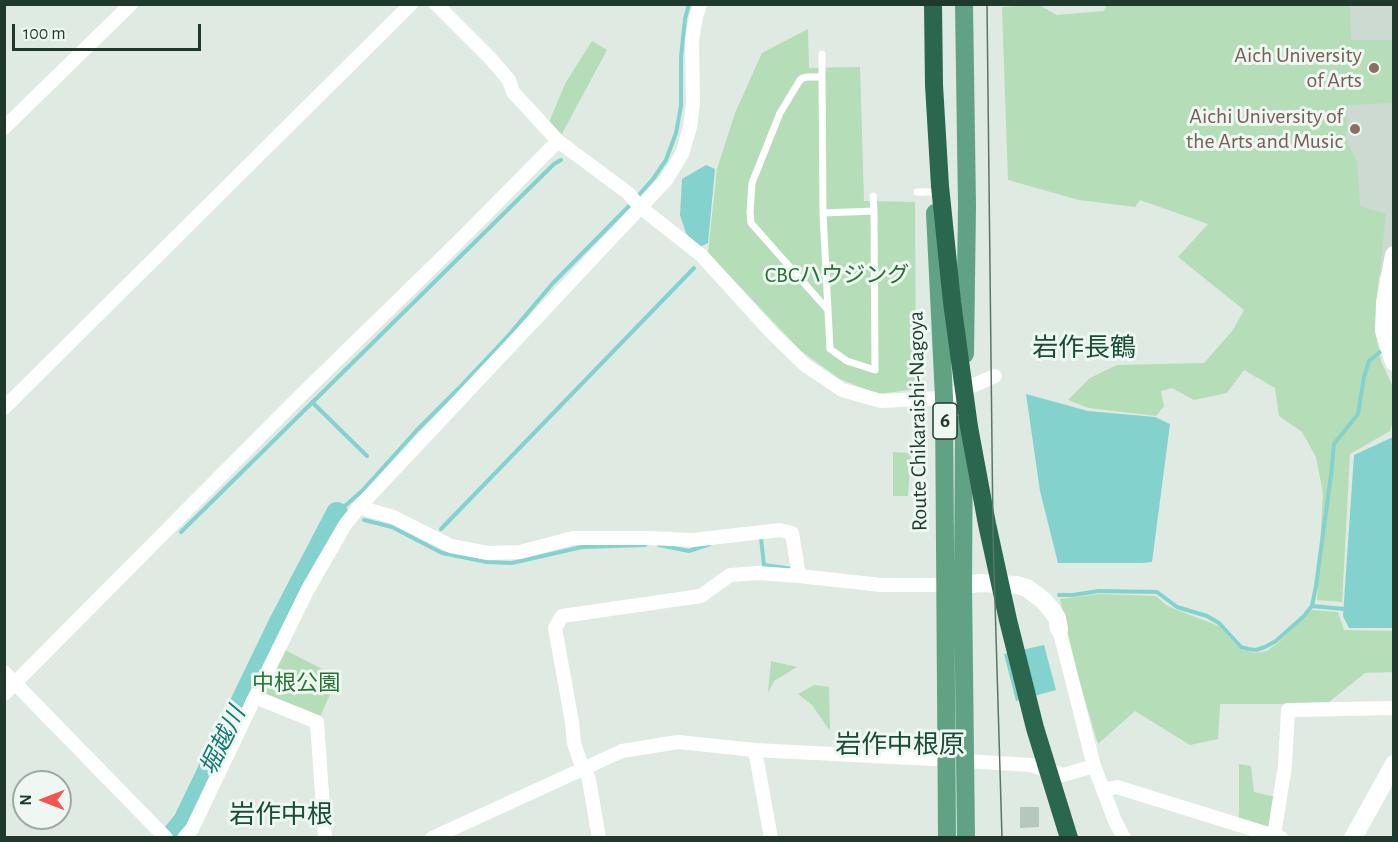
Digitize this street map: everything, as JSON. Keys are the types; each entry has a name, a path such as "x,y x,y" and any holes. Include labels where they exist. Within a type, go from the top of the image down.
{"highway":[{"path":"933,4 934,85 940,186 953,311 969,427 987,524 1011,632 1035,728 1069,837"},
{"path":"945,4 945,86 954,226 970,358 986,459 1005,560 1045,723 1080,837"}],"main road":[{"name":"Route Chikaraishi-Nagoya","path":"928,4 926,192 944,398 966,761 966,837"},
{"name":"Route Chikaraishi-Nagoya","path":"947,837 946,758 964,390 967,206 964,4"}],"street":[{"path":"4,128 10,114 131,4"},
{"path":"4,408 411,4"},
{"path":"436,4 491,59 509,80 513,92 558,141 628,193 640,207 701,255 771,332 805,365 842,390 881,401 944,398 994,376"},
{"path":"184,837 192,829 308,589 345,525 359,507 666,180 682,154 690,127 693,103 692,40 700,4"},
{"path":"4,694 558,141"},
{"path":"1394,255 1385,303 1384,331 1394,362"},
{"path":"359,507 393,517 451,546 488,553 520,552 573,538 693,540 780,530 792,533 799,576"},
{"path":"598,837 589,780 574,743 555,627 562,616 701,596 730,575 759,573 881,585 980,583 1017,585 1027,588 1044,601 1053,612 1094,766 1115,821 1124,837"},
{"path":"4,672 163,834"},
{"path":"255,697 317,722 325,837"},
{"path":"1103,790 1117,787 1277,836 1285,766 1288,710 1394,708"},
{"path":"432,837 622,751 678,742 755,750 946,758"},
{"path":"755,750 771,837"},
{"path":"966,761 1031,765 1063,775 1094,766"},
{"path":"1353,837 1394,764"}],"lane":[{"path":"822,54 823,213 830,349 847,361 875,370 873,196"},
{"path":"822,77 802,78 780,113 752,183 750,212 751,223 827,309"},
{"path":"823,213 874,211"}],"shaded area":[{"name":"Aichi University of the Arts and Music","path":"1316,5 1393,5 1393,280 1318,253"}],"green space":[{"path":"1107,4 1350,5 1351,40 1393,40 1393,103 1348,105 1346,138 1357,162 1360,206 1386,214 1376,306 1376,334 1381,361 1393,387 1394,418 1390,431 1350,454 1342,602 1317,600 1323,493 1316,457 1302,432 1279,416 1275,388 1244,370 1227,393 1194,400 1172,388 1161,391 1164,406 1156,416 1089,408 1068,400 1090,378 1117,365 1204,363 1233,330 1244,310 1178,257 1208,224 1140,200 1135,207 1079,200 1008,180 1002,7 1039,5 1057,15 1104,11"},
{"name":"CBCハウジング","path":"808,29 809,68 860,67 864,201 915,202 916,389 878,394 840,379 801,351 708,253 717,169 735,113 762,53"},
{"path":"592,41 607,50 558,141 546,129 566,82"},
{"path":"893,452 911,453 908,496 893,496"},
{"path":"1100,594 1156,596 1166,605 1219,626 1242,650 1256,653 1267,651 1279,642 1312,610 1338,612 1344,630 1393,631 1393,672 1365,673 1329,702 1220,704 1218,739 1190,745 1135,711 1098,744 1076,670 1060,599"},
{"name":"中根公園","path":"283,649 338,677 319,719 259,696"},
{"path":"771,661 797,667 774,681 768,693"},
{"path":"814,685 829,687 830,731 812,705 798,694"},
{"path":"1239,764 1251,766 1254,792 1280,798 1274,835 1239,825"}],"water":[{"path":"706,165 715,169 708,243 698,248 686,233 680,215 682,179"},
{"path":"1026,394 1088,411 1155,417 1170,424 1152,562 1058,563 1040,491"},
{"path":"1393,437 1393,628 1349,628 1343,616 1354,455"},
{"path":"1044,645 1056,690 1016,701 1004,654"}],"building":[{"path":"1020,807 1039,807 1039,827 1020,828"}],"waterway":[{"path":"637,197 666,160 676,133 681,106 681,57 689,4"},
{"path":"181,532 554,164 561,160"},
{"path":"337,513 362,491 508,336 553,283 632,203"},
{"path":"441,529 694,268"},
{"path":"1312,606 1334,444 1358,414 1369,361 1380,352"},
{"path":"312,402 367,456"},
{"name":"堀越川","path":"170,838 184,821 280,622 337,513"},
{"path":"364,520 392,527 442,553 487,562 512,563 582,547 645,545"},
{"path":"759,538 761,538 764,565 793,569"},
{"path":"659,545 689,551 710,544"},
{"path":"1059,595 1099,591 1157,592 1177,607 1207,616 1219,623 1241,647 1256,650 1276,641 1312,606 1344,609"}],"tram line":[{"path":"987,4 993,534 1002,838"}],"place":[{"name":"Aich University of Arts","path":"1374,68"},
{"name":"Aichi University of the Arts and Music","path":"1355,129"}],"district":[{"name":"岩作長鶴","path":"1084,348"},
{"name":"岩作中根原","path":"900,745"},
{"name":"岩作中根","path":"281,815"}]}
